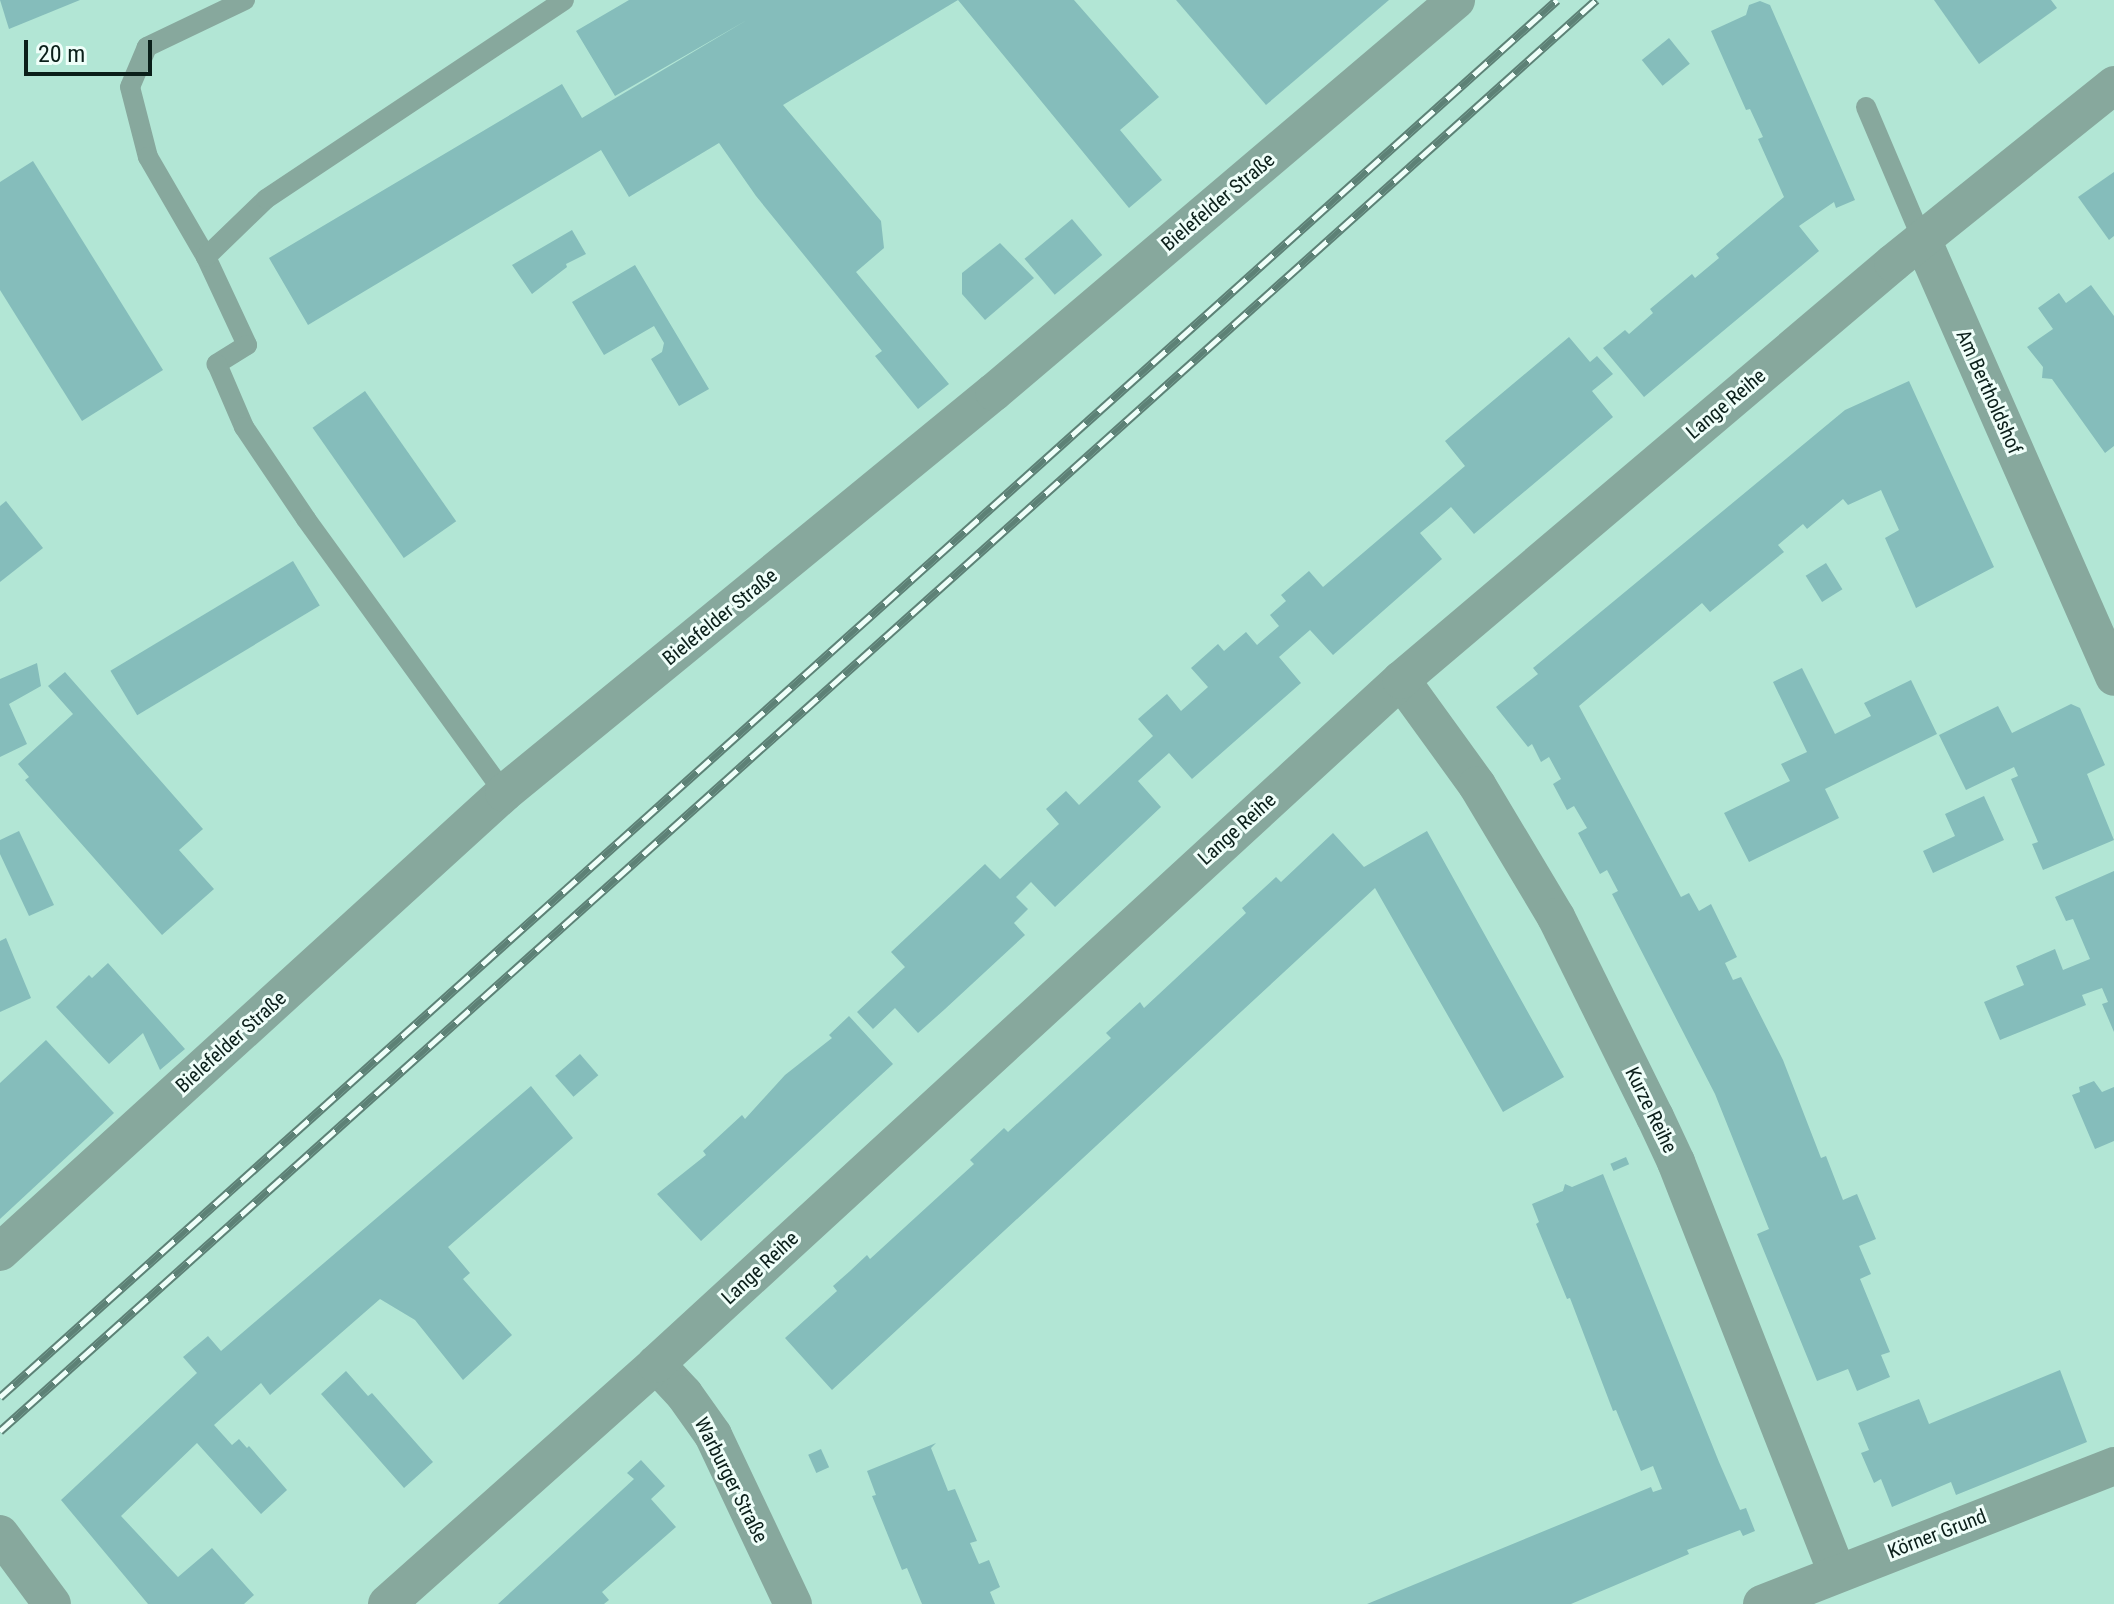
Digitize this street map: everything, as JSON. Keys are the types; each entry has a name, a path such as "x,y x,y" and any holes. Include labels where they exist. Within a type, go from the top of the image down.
{"street":[{"name":"Bielefelder Straße","path":"0,1252 504,793 982,402 1456,0"},
{"name":"Lange Reihe","path":"387,1604 656,1364 1401,680 1922,239 2114,85"},
{"name":"Am Bertholdshof","path":"1922,239 2114,677"},
{"name":"Kurze Reihe","path":"1401,680 1477,785 1556,917 1648,1102 1676,1162 1837,1572"},
{"name":"Warburger Straße","path":"656,1364 684,1394 713,1435 793,1604"},
{"name":"Körner Grund","path":"1762,1604 1837,1572 2114,1466"},
{"path":"0,1534 52,1604"}],"lane":[{"path":"245,0 147,47 130,87 148,157 206,257 247,345 217,364 244,427 306,519 504,793"},
{"path":"206,257 266,199 564,0"},
{"name":"Am Bertholdshof","path":"1866,107 1922,239"}],"building":[{"path":"0,0 80,0 9,29"},
{"path":"629,0 958,0 783,105 881,221 884,248 856,272 949,384 918,409 875,356 882,351 756,196 719,143 629,197 601,150 308,325 269,258 562,84 582,118 747,20 615,96 576,31"},
{"path":"958,0 1074,0 1159,97 1120,130 1162,180 1129,208"},
{"path":"1176,0 1389,0 1266,105"},
{"path":"1934,0 2051,0 2057,8 1979,64"},
{"path":"1760,1 1770,5 1855,200 1836,208 1834,202 1799,226 1819,251 1644,397 1603,348 1625,330 1629,334 1653,313 1650,309 1692,274 1695,278 1719,258 1716,254 1784,197 1758,139 1763,137 1750,109 1746,110 1711,31 1746,15 1749,5"},
{"path":"1669,38 1690,64 1663,86 1642,60"},
{"path":"33,161 163,370 82,421 0,290 0,182"},
{"path":"2114,172 2114,236 2109,240 2078,197"},
{"path":"1072,219 1102,255 1055,295 1025,259"},
{"path":"572,230 586,254 566,264 567,267 532,294 512,265"},
{"path":"1000,243 1034,278 985,320 962,294 962,273"},
{"path":"635,265 709,389 679,406 651,359 662,352 664,343 654,326 604,355 572,302"},
{"path":"2091,285 2114,316 2114,446 2105,453 2052,379 2042,378 2043,367 2027,347 2053,329 2038,308 2059,293 2066,303"},
{"path":"1569,337 1590,362 1597,356 1613,374 1592,391 1613,417 1474,534 1451,507 1420,533 1442,559 1333,655 1310,630 1279,657 1301,683 1192,779 1169,753 1138,781 1161,807 1055,907 1031,882 1016,897 1028,909 1014,923 1025,935 945,1009 918,1033 895,1008 873,1029 857,1012 905,967 891,952 985,864 1000,879 1059,824 1046,809 1066,791 1079,805 1153,736 1138,719 1167,694 1181,711 1208,687 1191,668 1218,644 1224,651 1246,632 1257,645 1279,626 1270,615 1286,601 1281,595 1309,571 1323,587 1465,466 1445,441"},
{"path":"1909,381 1994,567 1916,608 1885,538 1899,530 1881,490 1848,505 1843,499 1807,529 1803,524 1778,545 1784,552 1710,612 1702,603 1579,706 1681,897 1689,893 1699,911 1711,904 1737,957 1725,963 1733,980 1741,977 1783,1060 1821,1158 1826,1156 1843,1200 1857,1194 1876,1239 1859,1246 1871,1274 1860,1279 1890,1352 1881,1355 1890,1377 1857,1391 1848,1369 1817,1381 1757,1234 1769,1229 1715,1094 1612,894 1618,891 1607,870 1600,874 1578,833 1587,828 1574,806 1567,810 1553,784 1561,779 1549,757 1541,762 1532,744 1528,747 1496,707 1538,674 1533,668 1845,410"},
{"path":"365,391 456,521 404,558 313,428"},
{"path":"6,501 43,548 0,582 0,506"},
{"path":"293,561 320,606 137,715 110,671"},
{"path":"1826,563 1842,589 1822,602 1806,576"},
{"path":"37,663 41,686 9,704 27,744 0,757 0,679"},
{"path":"1802,668 1835,734 1871,716 1864,703 1911,680 1937,734 1825,789 1839,818 1749,862 1724,813 1790,781 1781,764 1807,752 1773,682"},
{"path":"65,672 203,829 179,850 214,889 162,935 25,780 29,777 18,764 73,714 48,686"},
{"path":"2071,704 2080,708 2105,765 2087,774 2114,840 2043,870 2032,844 2038,842 2011,779 2018,776 2014,767 1966,790 1939,735 1998,706 2012,733"},
{"path":"1984,796 2004,840 1933,873 1923,851 1955,836 1945,814"},
{"path":"19,831 54,905 29,916 0,854 0,840"},
{"path":"1427,831 1564,1077 1503,1112 1375,888 832,1390 785,1338 837,1291 833,1286 867,1255 870,1259 974,1164 970,1160 1004,1128 1008,1132 1111,1038 1106,1033 1140,1002 1144,1008 1246,913 1242,908 1276,877 1281,882 1333,833 1364,867"},
{"path":"2114,871 2114,1032 2102,1004 2108,1002 2102,988 2082,995 2086,1005 2000,1040 1984,1002 2024,985 2016,966 2055,949 2063,970 2090,959 2073,919 2066,921 2055,897"},
{"path":"6,938 31,998 0,1012 0,941"},
{"path":"108,963 185,1049 160,1070 143,1033 109,1064 56,1007 89,975 92,978"},
{"path":"849,1016 893,1064 701,1241 657,1194 706,1155 703,1151 742,1115 745,1119 785,1075 832,1038 829,1035"},
{"path":"46,1040 114,1113 0,1219 0,1083"},
{"path":"580,1054 598,1075 573,1097 555,1076"},
{"path":"2094,1081 2102,1092 2114,1087 2114,1141 2095,1149 2072,1095 2080,1092 2079,1087"},
{"path":"531,1086 573,1138 448,1247 470,1273 463,1279 512,1335 463,1380 415,1320 380,1299 270,1395 261,1383 214,1425 232,1445 239,1439 247,1448 249,1446 287,1490 261,1514 197,1443 121,1516 178,1577 212,1548 254,1595 244,1604 148,1604 61,1500 197,1373 183,1357 208,1336 221,1351"},
{"path":"1626,1157 1629,1164 1613,1171 1610,1164"},
{"path":"1603,1174 1719,1462 1740,1510 1746,1508 1755,1531 1743,1536 1740,1530 1687,1550 1689,1554 1571,1604 1367,1604 1651,1487 1653,1492 1662,1489 1653,1466 1641,1471 1616,1410 1613,1411 1570,1298 1567,1299 1536,1224 1539,1222 1532,1204 1563,1191 1565,1184 1572,1187"},
{"path":"2060,1370 2087,1442 1956,1495 1951,1482 1892,1507 1881,1479 1874,1483 1861,1453 1869,1450 1858,1423 1919,1399 1929,1424"},
{"path":"346,1371 368,1396 372,1393 433,1462 404,1488 321,1394"},
{"path":"936,1443 931,1448 948,1491 955,1489 977,1541 970,1543 979,1564 989,1560 1000,1587 990,1592 995,1604 922,1604 907,1568 902,1570 872,1496 876,1495 867,1471"},
{"path":"821,1449 829,1467 816,1473 808,1455"},
{"path":"641,1460 665,1486 651,1499 676,1527 602,1592 609,1600 604,1604 498,1604 634,1479 627,1473"}],"railway":[{"path":"0,1397 1557,0"},
{"path":"0,1431 1596,0"}]}
